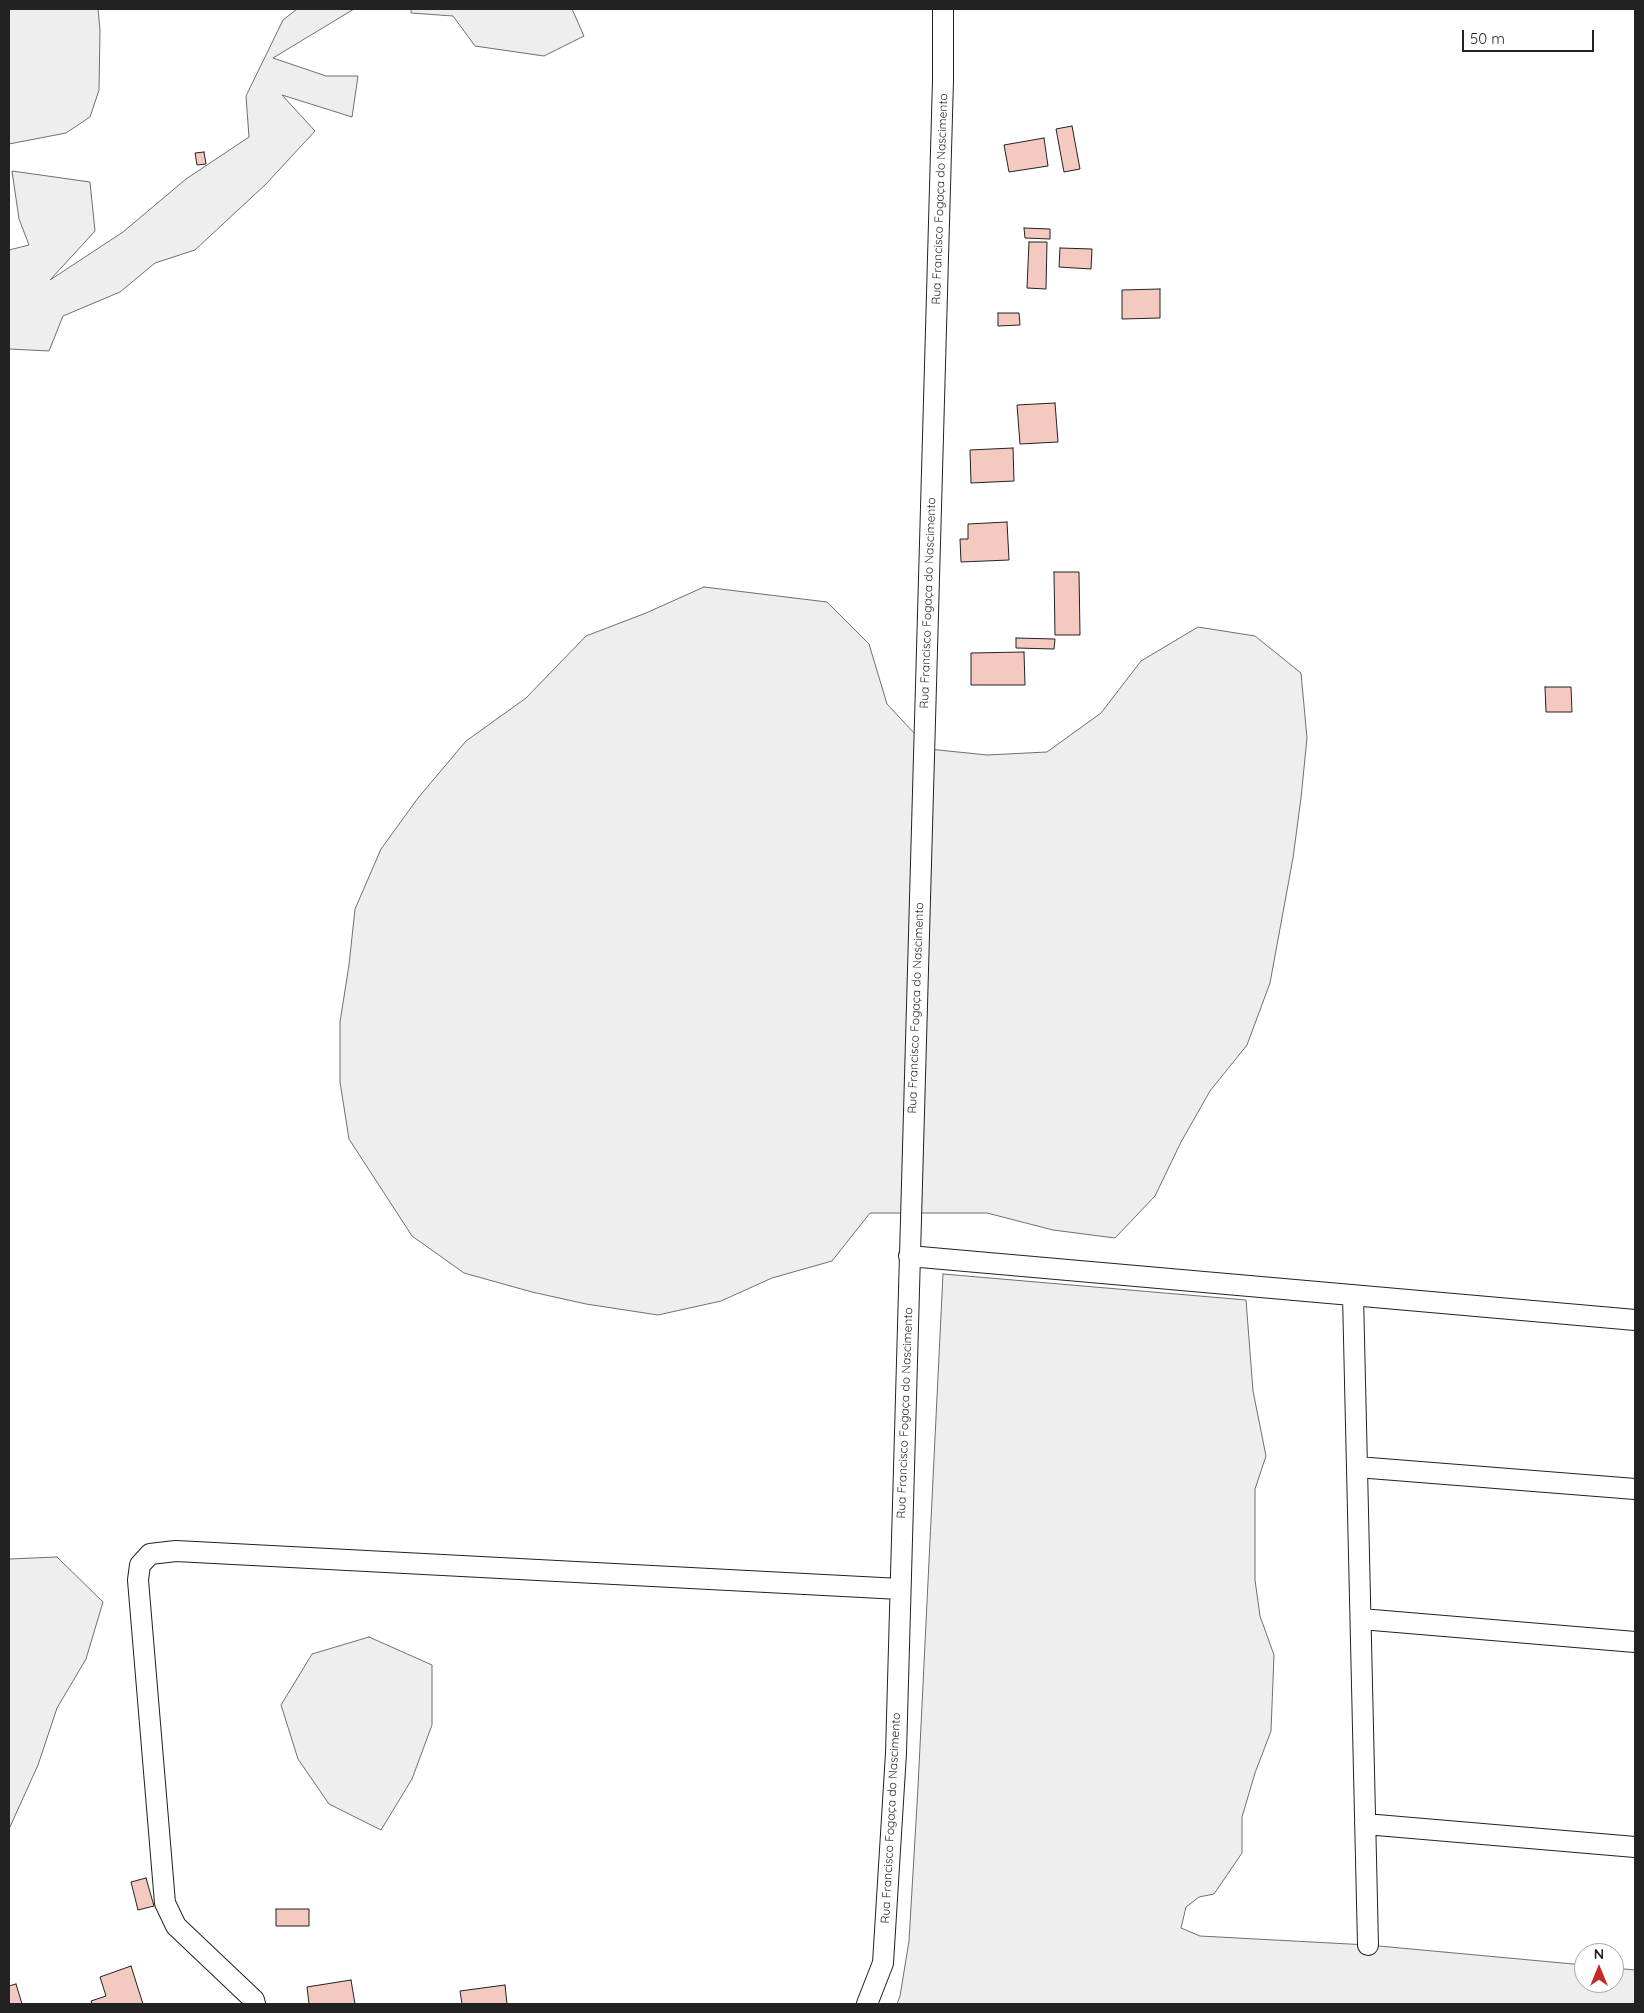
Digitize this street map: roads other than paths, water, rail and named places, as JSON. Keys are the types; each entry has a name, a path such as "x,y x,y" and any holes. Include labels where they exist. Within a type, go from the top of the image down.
{"street":[{"name":"Rua Francisco Fogaça do Nascimento","path":"867,2004 883,1963 896,1753 943,90 943,9"},
{"path":"909,1256 1635,1320"},
{"path":"1353,1295 1368,1945"},
{"path":"1357,1467 1635,1489"},
{"path":"255,2004 254,2000 176,1926 165,1903 138,1580 140,1565 150,1554 176,1551 900,1589"},
{"path":"1361,1620 1635,1642"},
{"path":"1365,1824 1635,1847"}]}
